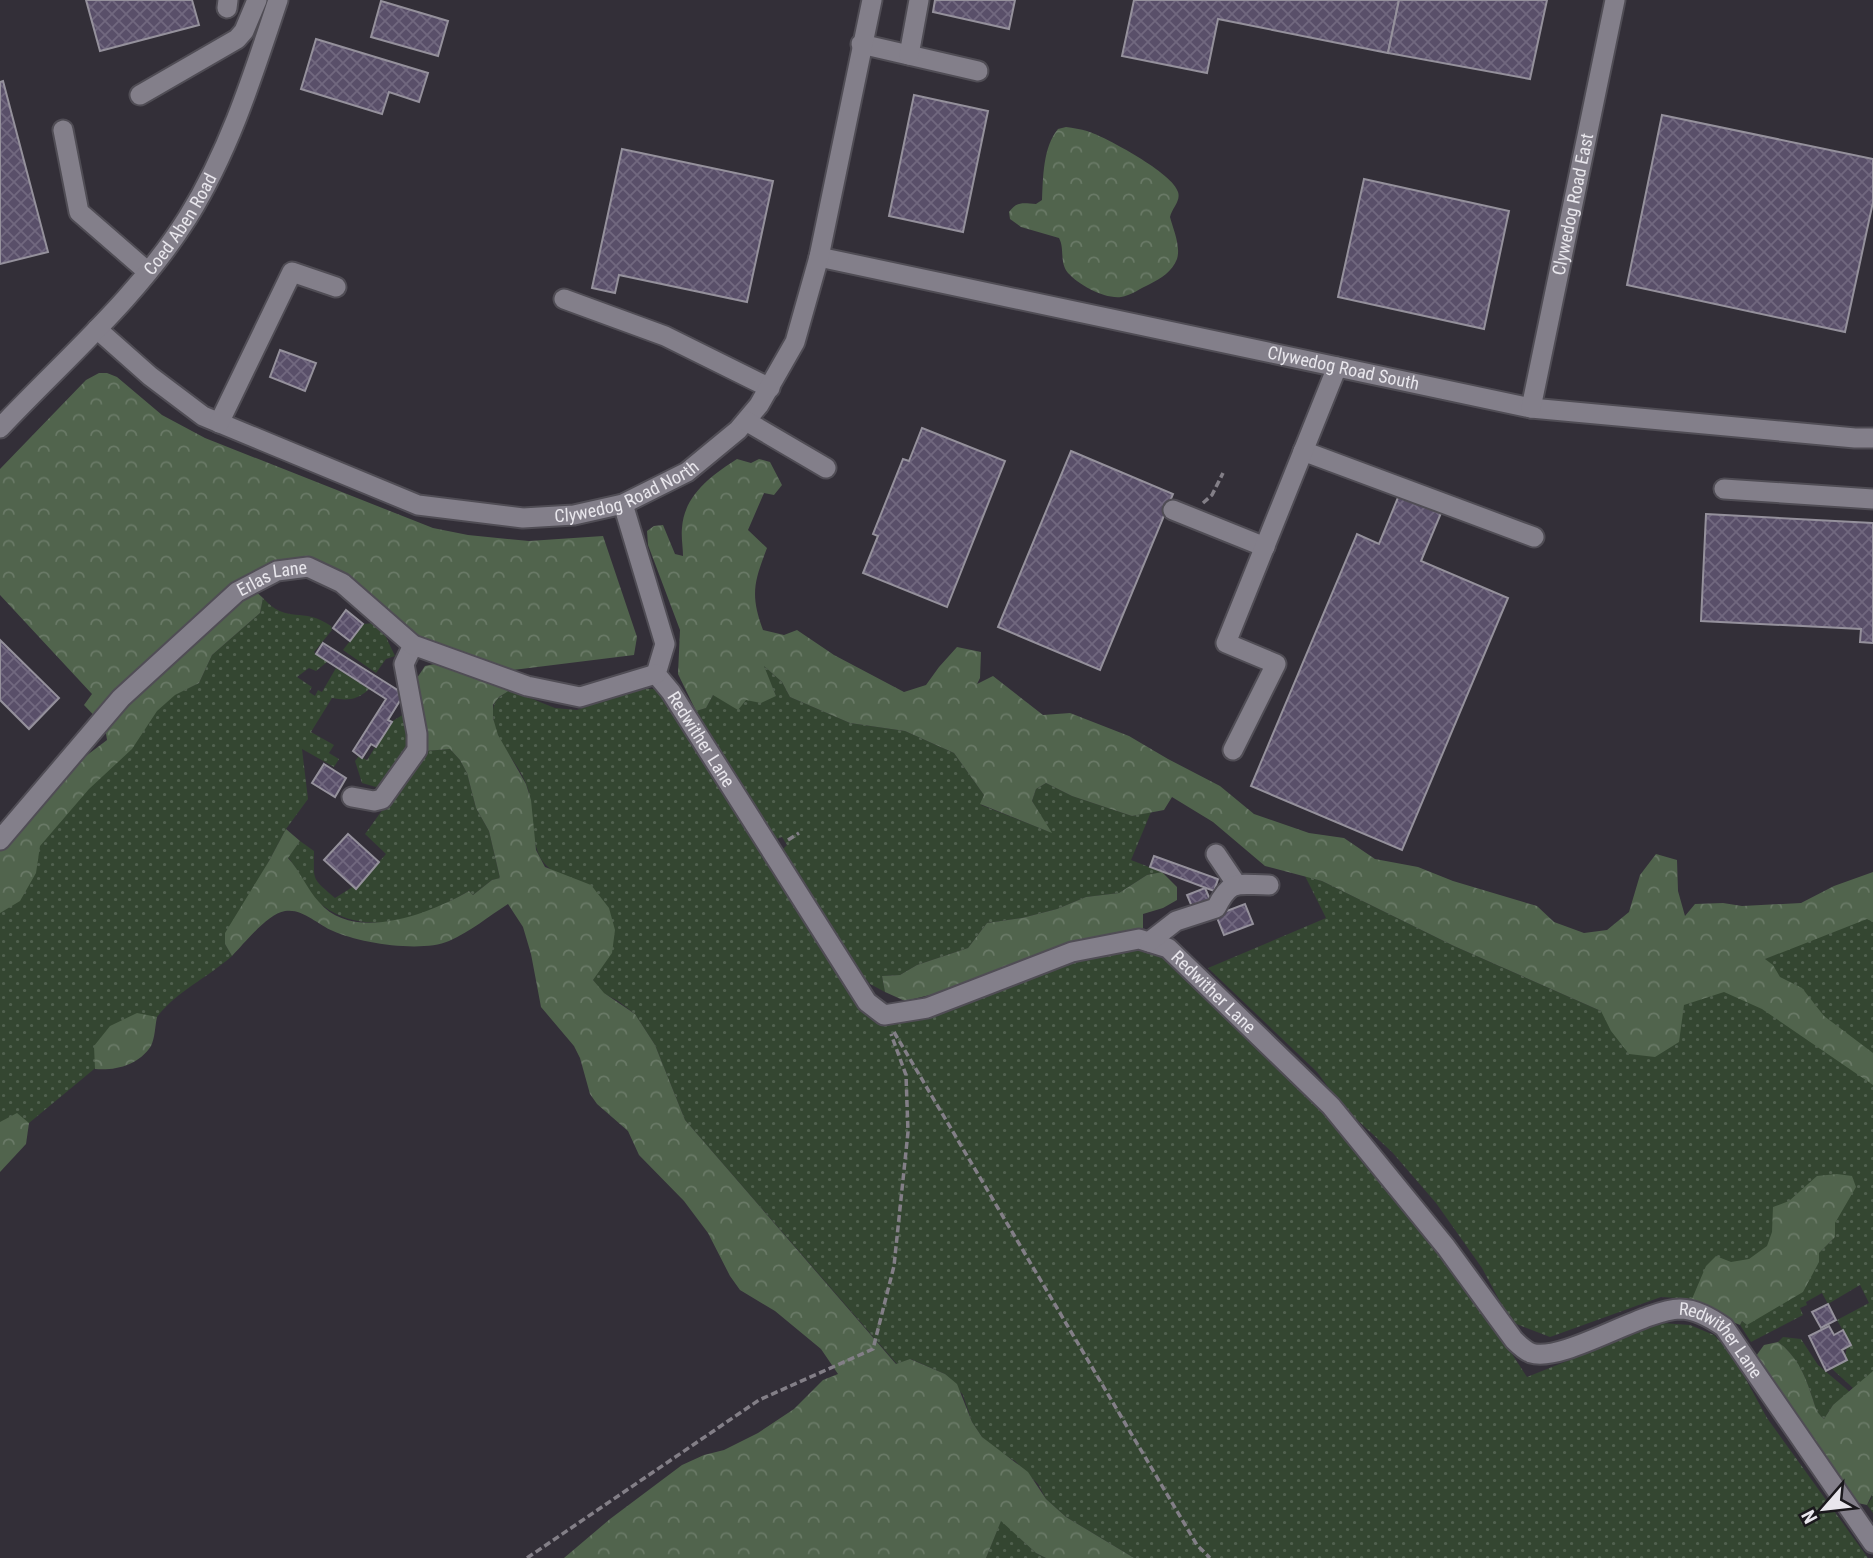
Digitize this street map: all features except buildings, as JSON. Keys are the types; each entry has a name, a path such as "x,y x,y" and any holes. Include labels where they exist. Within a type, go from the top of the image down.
{"street":[{"path":"140,94 237,39 244,31 257,0"},
{"name":"Coed Aben Road","path":"0,428 9,411 97,329 148,272 187,218 217,166 242,109 278,0"},
{"name":"Clywedog Road North","path":"97,329 150,376 203,416 418,505 523,517 574,515 623,504 687,472 746,421 770,388 795,342 819,257 872,0"},
{"path":"909,55 919,0"},
{"name":"Clywedog Road East","path":"1531,408 1615,0"},
{"path":"861,44 978,71"},
{"path":"63,130 79,212 148,272"},
{"name":"Clywedog Road South","path":"819,257 1531,408 1873,438"},
{"path":"219,423 292,272 336,287"},
{"path":"564,299 665,337 770,388"},
{"path":"1233,750 1276,664 1226,643 1337,367"},
{"path":"746,421 826,468"},
{"path":"1303,451 1534,537"},
{"path":"1724,489 1873,499"},
{"name":"Redwither Lane","path":"623,504 665,644 656,674 671,692 867,1002 884,1015"},
{"path":"1181,513 1265,547"},
{"name":"Erlas Lane","path":"0,840 121,698 237,592 276,571 308,567 342,583 413,645 527,686 580,697 656,674"},
{"path":"352,797 374,801 382,799 417,750 417,734 404,664 413,645"},
{"path":"1216,854 1237,885"},
{"path":"884,1015 927,1008 1072,951 1139,939 1149,942 1176,921 1216,908 1223,893 1237,885 1269,885"},
{"name":"Redwither Lane","path":"1149,942 1168,948 1331,1106 1446,1247 1523,1349 1532,1353 1554,1353 1659,1314 1680,1309 1703,1314 1724,1326 1873,1543"}],"path":[{"path":"1181,513 1212,495 1223,473"},
{"path":"527,1558 760,1400 873,1349 894,1266 908,1132 906,1075 884,1015"},
{"path":"884,1015 1197,1545 1210,1558"}],"green space":[{"path":"1066,127 1087,131 1123,148 1165,176 1178,192 1170,217 1178,249 1175,264 1162,277 1128,295 1107,296 1085,286 1065,269 1059,238 1021,227 1010,219 1009,212 1018,204 1036,204 1042,200 1049,144 1058,129"},
{"path":"99,373 117,377 162,415 205,438 433,528 468,535 529,541 603,536 637,637 634,655 513,670 417,637 308,558 253,589 263,598 260,613 212,655 199,683 175,695 157,711 132,749 89,789 40,846 36,873 20,901 0,913 0,849 66,771 107,740 105,727 84,705 92,694 0,595 0,469 86,380"},
{"path":"737,459 751,463 759,459 770,462 782,485 774,495 764,493 748,530 767,548 755,589 756,607 763,630 784,635 797,630 834,655 904,692 926,685 957,647 981,652 980,678 977,684 993,676 1043,715 1070,713 1129,736 1220,786 1254,814 1309,833 1344,838 1375,859 1418,867 1453,881 1537,906 1554,922 1584,933 1607,930 1629,912 1640,875 1656,854 1677,860 1678,891 1685,916 1695,904 1723,903 1742,906 1801,903 1834,886 1873,872 1873,922 1867,919 1765,959 1773,965 1780,977 1802,988 1824,1016 1873,1053 1873,1085 1762,1009 1724,992 1684,1005 1679,1042 1655,1057 1629,1054 1611,1031 1601,1011 1454,946 1322,881 1265,866 1213,822 1172,797 1164,810 1132,816 1072,796 1046,783 1036,789 1032,801 1052,833 980,804 984,795 954,753 905,731 850,723 790,697 782,682 764,666 776,696 761,703 746,700 738,710 713,695 706,708 696,711 678,674 680,630 648,545 647,531 654,526 663,525 675,554 683,556 682,528 688,506 709,479"},
{"path":"263,598 280,611 312,617 331,626 332,630 314,652 327,662 316,671 309,668 297,677 312,687 309,692 315,696 318,690 322,692 336,668 369,689 352,699 332,698 311,732 334,745 329,753 339,759 334,767 302,749 308,799 286,829 225,944 232,956 174,999 157,1017 0,1147 0,870 136,713 199,683 212,655 260,613"},
{"path":"374,623 385,635 395,656 386,659 376,673 343,650 363,624"},
{"path":"444,662 510,690 493,705 493,718 498,735 526,784 531,800 536,850 545,867 591,885 609,908 615,930 612,953 593,980 604,993 635,1014 655,1045 685,1120 896,1364 910,1359 945,1374 957,1384 972,1422 982,1437 1028,1472 1046,1499 1066,1517 1134,1558 1046,1558 1036,1553 1001,1521 986,1558 564,1558 610,1519 682,1465 724,1450 758,1433 794,1409 823,1380 838,1374 821,1349 775,1311 740,1290 708,1233 684,1201 639,1155 628,1131 597,1104 590,1094 574,1046 541,1007 523,927 508,904 464,933 437,945 390,945 358,939 333,931 303,914 291,911 271,917 232,956 225,944 225,933 286,829 300,841 288,858 311,891 319,902 334,914 352,921 372,923 414,915 469,891 473,895 492,880 500,878 489,831 476,808 467,773 460,760 450,749 425,751 417,678 425,666"},
{"path":"762,664 782,682 790,697 850,723 905,731 954,753 984,795 981,805 1050,832 1032,801 1036,789 1046,783 1072,796 1132,816 1151,812 1131,860 1162,872 1147,875 1119,893 1086,897 1057,909 987,923 968,948 917,965 900,975 882,976 885,992 870,984 856,966 783,849 787,845 782,837 776,839 696,711 706,708 713,695 746,700 776,696"},
{"path":"637,688 654,689 668,698 879,1018 1073,959 1142,946 1173,962 1232,1017 1343,1132 1453,1263 1527,1377 1662,1323 1690,1325 1714,1335 1732,1354 1767,1418 1868,1558 1134,1558 1066,1517 1046,1499 1038,1484 1015,1461 982,1437 972,1422 963,1395 945,1374 911,1359 897,1364 685,1120 655,1045 635,1014 603,993 593,980 599,969 557,873 547,866 536,847 528,789 496,732 493,710 497,700 510,690 555,708 577,710"},
{"path":"404,714 408,745 405,751 383,783 376,787 362,783 355,761 359,756 367,760 391,722"},
{"path":"450,749 467,773 476,808 489,831 500,878 492,880 473,895 469,891 415,916 377,923 339,915 322,905 313,896 288,857 300,841 314,851 315,878 335,898 354,886 356,888 386,854 365,834 425,751"},
{"path":"1162,872 1177,887 1177,900 1143,914 1143,932 963,987 905,1001 885,992 882,976 900,975 917,965 968,948 987,923 1057,909 1086,897 1119,893 1147,875"},
{"path":"1305,876 1322,881 1454,946 1601,1011 1744,968 1873,912 1873,1513 1867,1505 1872,1498 1849,1393 1833,1405 1824,1419 1817,1411 1799,1365 1778,1342 1783,1337 1801,1339 1818,1365 1850,1392 1853,1388 1831,1368 1845,1357 1847,1347 1851,1345 1837,1320 1869,1303 1860,1285 1828,1304 1822,1293 1800,1308 1803,1315 1751,1342 1740,1325 1742,1321 1746,1324 1835,1237 1692,1299 1661,1297 1550,1337 1511,1322 1482,1268 1436,1203 1392,1152 1342,1106 1317,1072 1208,968 1326,918"},
{"path":"137,1013 157,1017 151,1046 146,1053 126,1065 95,1069 94,1046 110,1026"},
{"path":"17,1113 29,1123 26,1144 0,1172 0,1122"},
{"path":"1817,1176 1852,1176 1856,1187 1835,1223 1835,1237 1819,1253 1819,1262 1803,1292 1747,1325 1742,1321 1740,1325 1695,1306 1692,1299 1706,1266 1716,1256 1731,1262 1749,1259 1767,1246 1772,1232 1773,1207 1789,1201"},
{"path":"1778,1342 1799,1365 1817,1411 1824,1419 1833,1405 1873,1371 1873,1492 1867,1505 1853,1502 1759,1368 1756,1356 1764,1345"},
{"path":"1001,1520 1036,1553 1046,1558 986,1558"}]}
